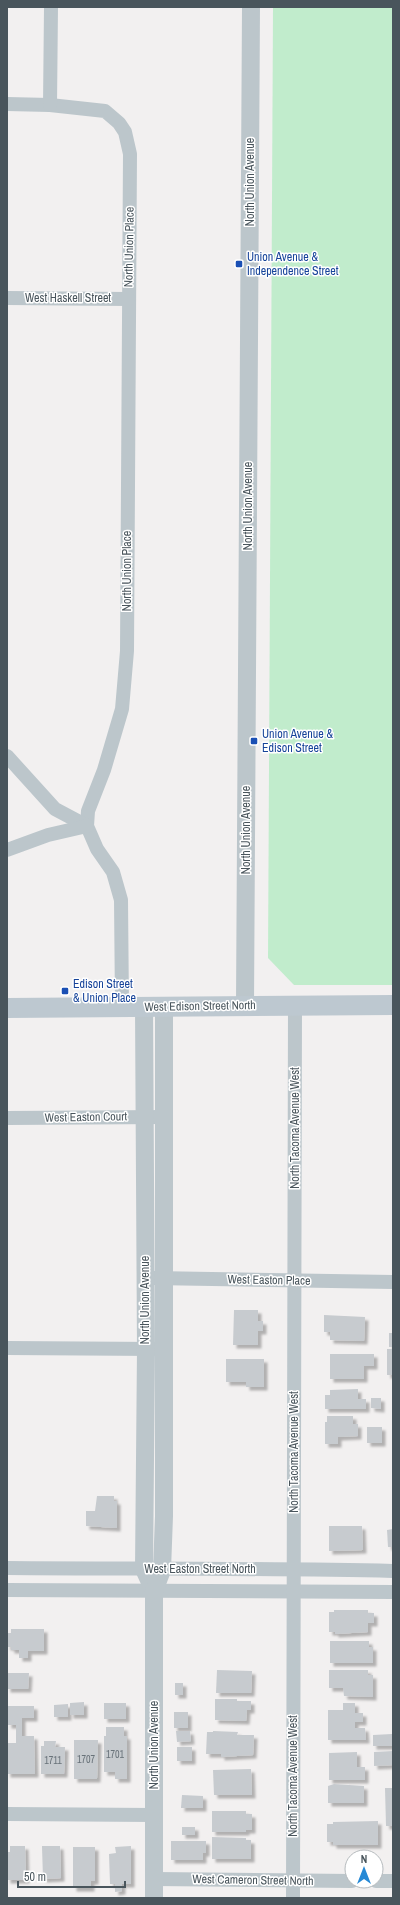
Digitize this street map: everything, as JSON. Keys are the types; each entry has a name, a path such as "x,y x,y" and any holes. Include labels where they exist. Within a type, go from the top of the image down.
{"main road":[{"name":"West Edison Street North","path":"7,1008 393,1005"}],"street":[{"path":"7,104 50,105 51,7"},
{"name":"North Union Avenue","path":"245,1005 251,7"},
{"name":"North Union Place","path":"50,105 105,111 119,123 125,132 130,154 127,651 122,709 104,770 88,811 87,826"},
{"name":"West Haskell Street","path":"7,298 128,299"},
{"path":"7,756 54,809 87,826 97,849 113,872 121,900 122,1007"},
{"path":"7,850 48,835 87,826"},
{"name":"North Tacoma Avenue West","path":"293,1898 295,1005"},
{"name":"North Union Avenue","path":"154,1591 144,1569 154,1349 164,1278 164,1006"},
{"name":"North Union Avenue","path":"144,1007 143,1116 145,1278 154,1349 164,1516 162,1570 154,1591 154,1898"},
{"name":"West Easton Court","path":"7,1118 165,1117"},
{"name":"West Easton Place","path":"145,1278 393,1282"},
{"path":"7,1348 154,1349"},
{"name":"West Easton Street North","path":"7,1568 162,1570 294,1569 393,1571"},
{"name":"West Easton Street North","path":"7,1590 393,1592"},
{"path":"7,1814 153,1815"},
{"name":"West Cameron Street North","path":"154,1879 344,1881"}],"green space":[{"path":"273,7 393,7 393,985 294,985 268,958"}],"building":[{"path":"234,1310 258,1310 258,1321 263,1321 263,1331 258,1331 258,1345 233,1345"},
{"path":"324,1315 365,1317 364,1341 330,1340 330,1332 324,1332"},
{"path":"389,1333 393,1333 393,1347 389,1347"},
{"path":"387,1349 393,1349 393,1375 387,1375"},
{"path":"330,1354 374,1354 374,1366 364,1366 364,1379 330,1379"},
{"path":"226,1359 264,1359 264,1387 246,1387 246,1382 226,1382"},
{"path":"358,1389 358,1399 366,1399 366,1409 325,1409 325,1395 330,1395 330,1390"},
{"path":"371,1398 381,1398 381,1409 371,1408"},
{"path":"327,1416 353,1416 353,1424 358,1424 358,1436 338,1437 338,1444 325,1444 325,1422 327,1422"},
{"path":"367,1427 382,1427 382,1443 367,1443"},
{"path":"97,1496 114,1496 114,1501 117,1501 117,1528 86,1526 86,1511 95,1511"},
{"path":"329,1526 362,1526 363,1550 329,1551"},
{"path":"393,1529 393,1547 388,1547 387,1530"},
{"path":"334,1610 368,1610 368,1613 374,1613 374,1623 368,1623 368,1632 335,1634 335,1632 329,1632 329,1612 334,1612"},
{"path":"11,1629 44,1629 44,1651 28,1651 28,1658 19,1658 19,1650 11,1650 11,1647 7,1647 7,1633 11,1633"},
{"path":"330,1641 369,1641 369,1647 373,1647 373,1663 330,1663"},
{"path":"217,1670 252,1671 251,1693 216,1693"},
{"path":"329,1670 368,1670 368,1675 373,1675 373,1697 344,1696 343,1688 329,1688"},
{"path":"7,1673 29,1673 28,1689 7,1689"},
{"path":"175,1683 183,1683 183,1695 175,1695"},
{"path":"215,1699 237,1699 237,1701 251,1701 251,1710 247,1710 246,1721 215,1720"},
{"path":"84,1702 84,1715 70,1715 70,1703"},
{"path":"104,1703 126,1703 126,1719 104,1719"},
{"path":"343,1703 355,1703 355,1713 363,1713 363,1722 355,1722 355,1728 365,1728 366,1740 328,1740 328,1710 343,1710"},
{"path":"68,1704 68,1717 54,1717 54,1705"},
{"path":"8,1706 34,1706 34,1718 22,1718 22,1736 34,1736 35,1774 7,1774 7,1743 16,1743 16,1725 8,1725"},
{"path":"174,1712 188,1712 188,1728 174,1728"},
{"path":"106,1727 124,1727 124,1736 127,1736 127,1779 115,1779 115,1772 104,1772 104,1736 106,1736"},
{"path":"176,1731 190,1731 191,1741 177,1742"},
{"path":"207,1732 238,1732 237,1735 254,1735 253,1755 221,1757 221,1754 206,1754"},
{"path":"392,1734 392,1746 373,1746 373,1735"},
{"path":"74,1740 98,1740 97,1779 74,1779"},
{"path":"44,1741 56,1741 55,1747 65,1747 64,1774 41,1774 41,1746 44,1746"},
{"path":"177,1747 192,1747 192,1761 177,1761"},
{"path":"393,1751 393,1765 374,1766 374,1752"},
{"path":"357,1752 357,1767 365,1767 365,1780 329,1780 329,1753"},
{"path":"251,1769 252,1795 214,1795 213,1770"},
{"path":"334,1784 364,1786 364,1803 328,1803 328,1786"},
{"path":"385,1788 393,1788 393,1826 386,1826"},
{"path":"182,1795 203,1796 203,1808 181,1808"},
{"path":"212,1811 246,1811 246,1814 252,1814 252,1830 246,1830 246,1832 212,1832"},
{"path":"378,1821 378,1845 333,1845 333,1842 327,1842 327,1824 333,1824 333,1822"},
{"path":"182,1827 195,1827 195,1835 182,1835"},
{"path":"212,1837 246,1838 246,1840 251,1840 251,1859 212,1859"},
{"path":"171,1841 206,1841 206,1853 203,1853 203,1860 171,1860"},
{"path":"10,1846 25,1846 26,1880 7,1880 7,1852 10,1852"},
{"path":"42,1846 60,1846 61,1878 43,1879"},
{"path":"131,1846 131,1884 122,1884 122,1891 115,1892 115,1884 110,1884 109,1854 116,1853 115,1847"},
{"path":"73,1847 95,1847 95,1881 91,1881 91,1888 73,1888"}],"place":[{"name":"Union Avenue & Independence Street","path":"239,264"},
{"name":"Union Avenue & Edison Street","path":"254,741"},
{"name":"Edison Street & Union Place","path":"65,991"}]}
